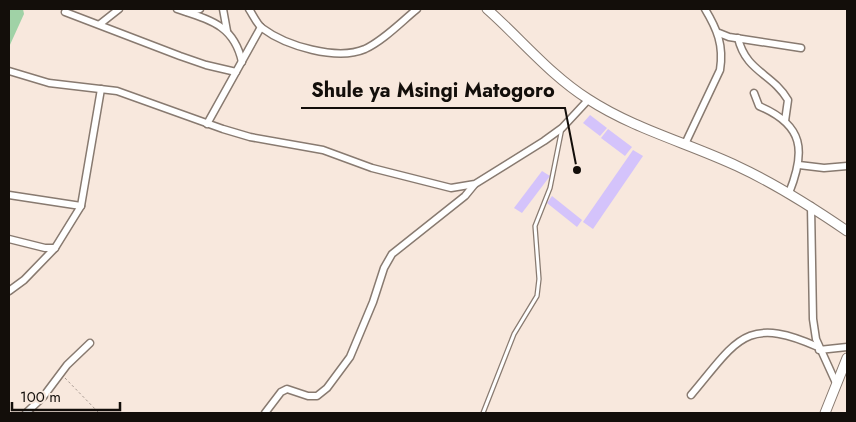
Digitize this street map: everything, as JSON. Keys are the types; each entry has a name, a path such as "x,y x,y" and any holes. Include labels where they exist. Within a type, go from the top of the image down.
{"street":[{"path":"100,24 119,9"},
{"path":"177,9 228,31"},
{"path":"187,12 200,9"},
{"path":"223,9 228,31 239,48 242,62"},
{"path":"249,9 261,27 294,44 318,52 352,53 374,43 417,9"},
{"path":"487,9 560,80 588,100 619,117 737,166 789,193 847,231"},
{"path":"686,144 720,70 722,57 719,33 705,9"},
{"path":"65,12 180,56 206,65 236,72"},
{"path":"208,124 261,27"},
{"path":"719,33 801,48"},
{"path":"738,38 741,52 746,59 775,84 788,100 785,121"},
{"path":"9,71 49,84 118,90 208,124 250,137 323,150 372,168 434,185 451,188 475,184"},
{"path":"9,292 24,280 55,248 70,227 81,206 101,89"},
{"path":"754,93 759,106 780,116 785,121 797,142 799,165 789,193"},
{"path":"266,413 281,392 287,388 308,396 317,396 327,388 350,357 373,302 384,268 392,254 465,196 475,184 562,128 588,100"},
{"path":"799,165 824,168 847,166"},
{"path":"9,195 81,206"},
{"path":"810,206 814,319 819,348 836,383"},
{"path":"9,238 45,248 55,248"},
{"path":"691,395 722,358 745,336 761,332 777,332 819,348 847,347"},
{"path":"26,413 43,397 72,358 90,343"},
{"path":"825,413 847,358"}],"lane":[{"path":"483,413 514,334 536,296 539,279 535,226 550,188 562,128"}],"path":[{"path":"61,374 99,413"}],"green space":[{"path":"9,9 23,9 24,14 9,47"}],"building":[{"path":"590,115 607,128 600,136 583,123"},
{"path":"608,129 632,147 625,156 601,138"},
{"path":"633,150 643,156 593,229 583,222"},
{"path":"542,171 550,176 522,213 514,208"},
{"path":"552,196 582,220 577,227 547,203"}],"place":[{"name":"Shule ya Msingi Matogoro","path":"577,170"}]}
